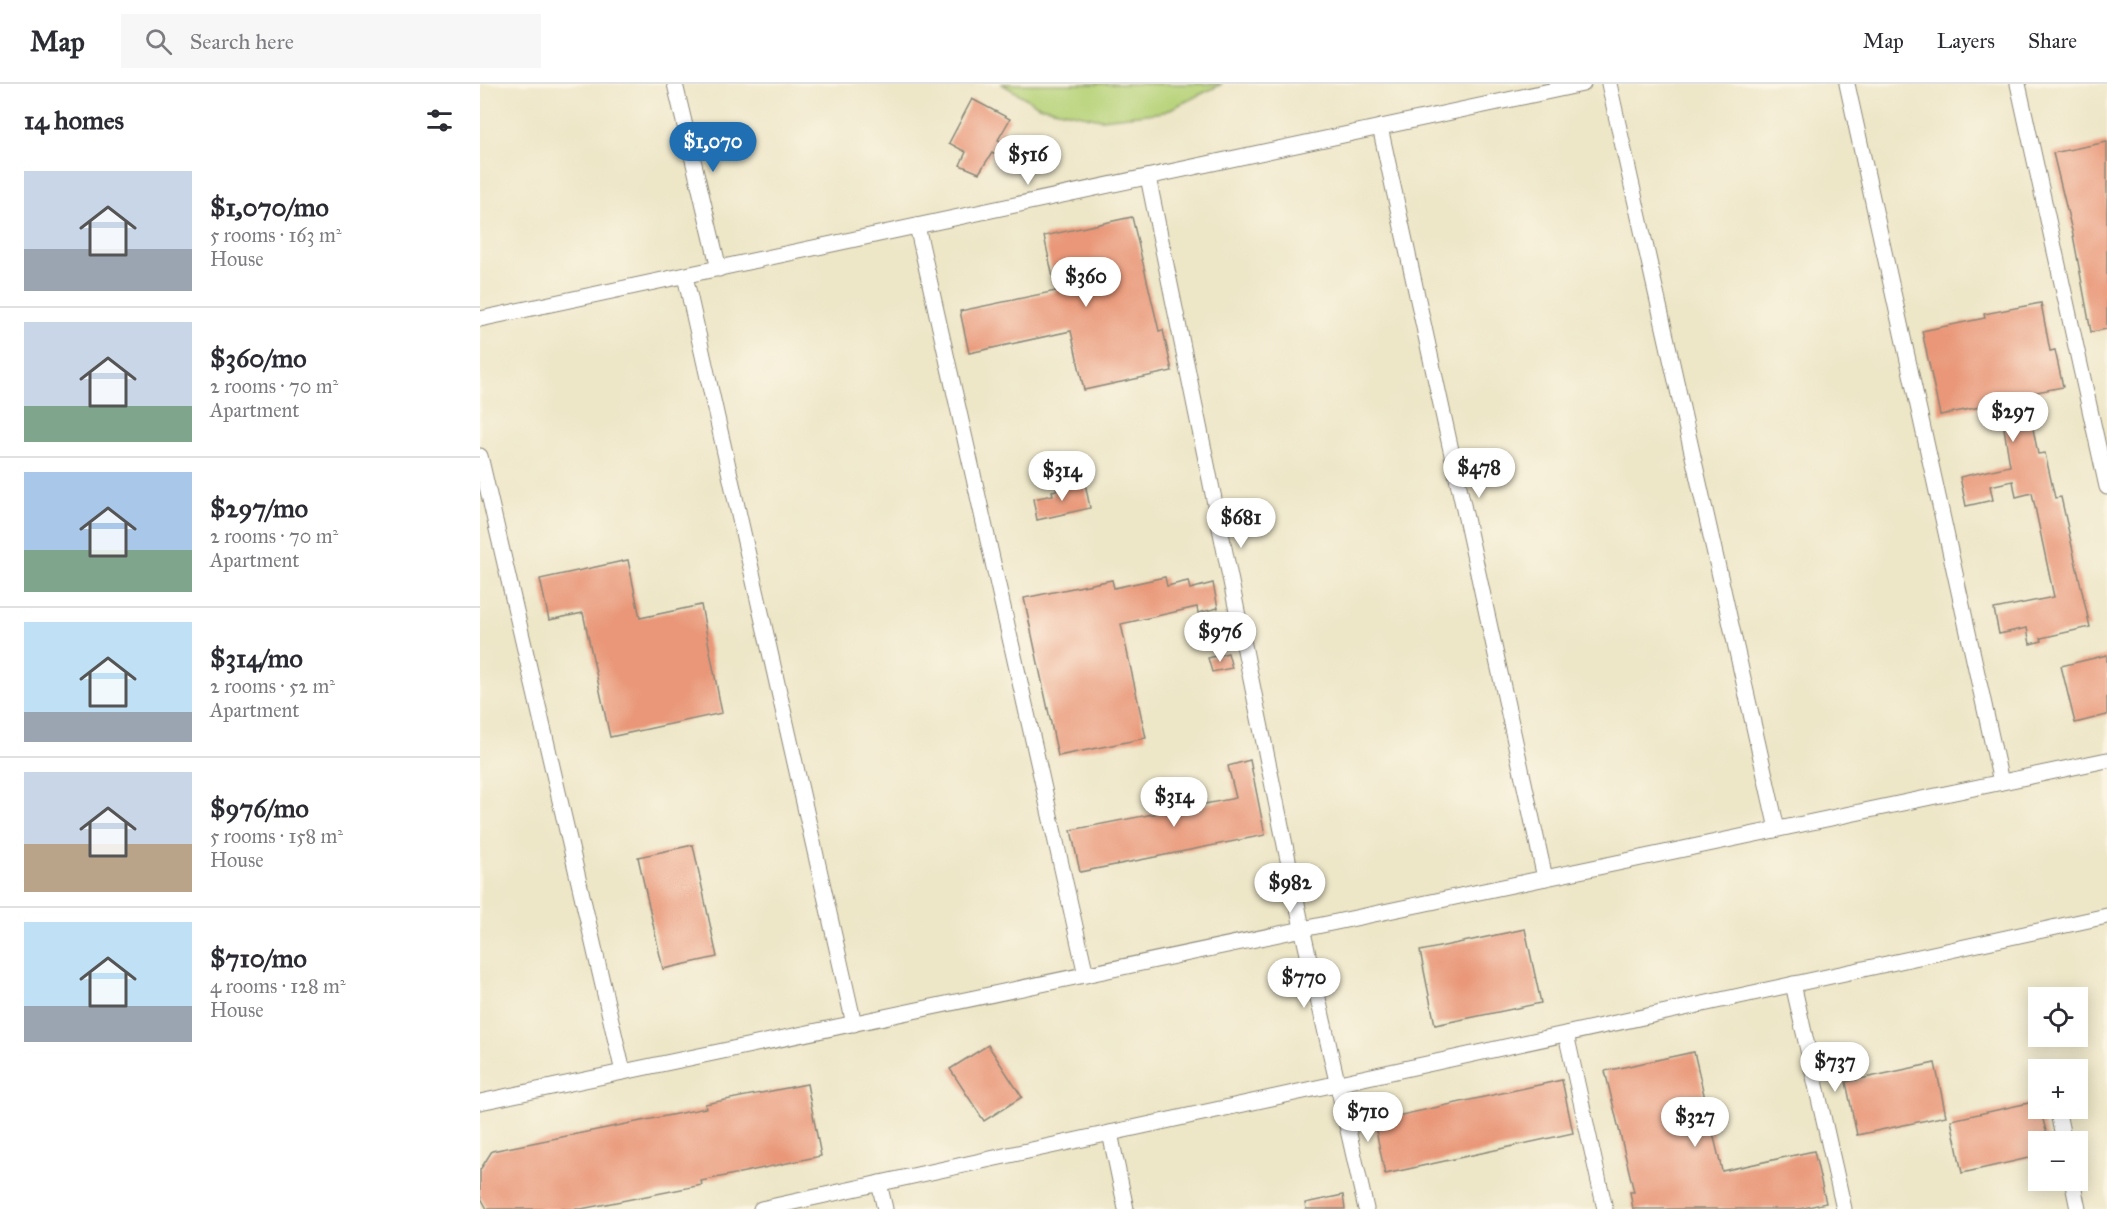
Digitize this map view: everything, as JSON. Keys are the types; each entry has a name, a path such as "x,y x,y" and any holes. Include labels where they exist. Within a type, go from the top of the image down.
{"street":[{"path":"675,84 719,269"},
{"path":"480,320 1584,84"},
{"path":"1609,84 1777,829"},
{"path":"1847,84 2001,782"},
{"path":"2018,84 2107,487"},
{"path":"1380,127 1545,878"},
{"path":"1148,177 1302,928 1366,1209"},
{"path":"917,226 1086,975"},
{"path":"685,276 854,1024"},
{"path":"480,456 623,1072"},
{"path":"480,1102 2107,760"},
{"path":"761,1209 2107,916"},
{"path":"1793,984 1844,1209"},
{"path":"1566,1034 1605,1209"},
{"path":"1110,1133 1126,1209"},
{"path":"879,1183 885,1209"},
{"path":"2074,1191 2078,1209"}],"green space":[{"path":"1002,84 1222,84 1164,112 1101,119 1039,106"}],"building":[{"path":"972,99 1010,119 998,140 1013,148 1006,160 992,153 979,173 960,165 966,152 949,143"},
{"path":"2107,142 2107,329 2091,332 2073,235 2053,153"},
{"path":"1132,217 1159,331 1163,330 1172,371 1084,390 1071,331 969,353 960,311 1056,291 1044,236"},
{"path":"2041,303 2050,351 2055,350 2063,387 2026,394 2038,454 2045,453 2055,498 2061,497 2090,627 2041,638 2042,641 2030,644 2027,628 1999,634 1994,609 2054,597 2032,493 2016,497 2013,481 1990,486 1993,500 1966,506 1960,477 2010,466 2000,403 1940,415 1922,331 1985,318 1984,314"},
{"path":"1085,483 1090,508 1037,520 1033,499 1053,495 1052,491"},
{"path":"628,560 640,618 701,605 722,713 610,737 583,613 549,620 540,579"},
{"path":"1165,577 1167,586 1188,581 1190,589 1213,583 1218,608 1198,613 1197,607 1121,624 1146,738 1058,756 1024,598 1112,580 1114,588"},
{"path":"1228,653 1232,668 1212,672 1208,658"},
{"path":"2107,655 2107,715 2075,723 2061,666"},
{"path":"1250,760 1265,835 1080,872 1071,830 1236,798 1228,766"},
{"path":"693,845 717,957 663,969 638,857"},
{"path":"1525,929 1541,1003 1435,1025 1420,951"},
{"path":"988,1045 1022,1097 984,1121 950,1069"},
{"path":"1694,1052 1722,1171 1814,1151 1826,1203 1799,1209 1633,1209 1630,1192 1634,1192 1605,1071"},
{"path":"1935,1063 1946,1116 1857,1135 1846,1082"},
{"path":"1562,1080 1573,1133 1385,1174 1374,1121"},
{"path":"807,1084 821,1156 701,1181 702,1185 581,1209 487,1209 480,1196 480,1170 492,1151 706,1108 705,1104"},
{"path":"2028,1103 2028,1119 2043,1119 2046,1131 2028,1131 2028,1158 1962,1173 1951,1120"},
{"path":"1343,1195 1345,1209 1306,1209 1305,1203"}]}
